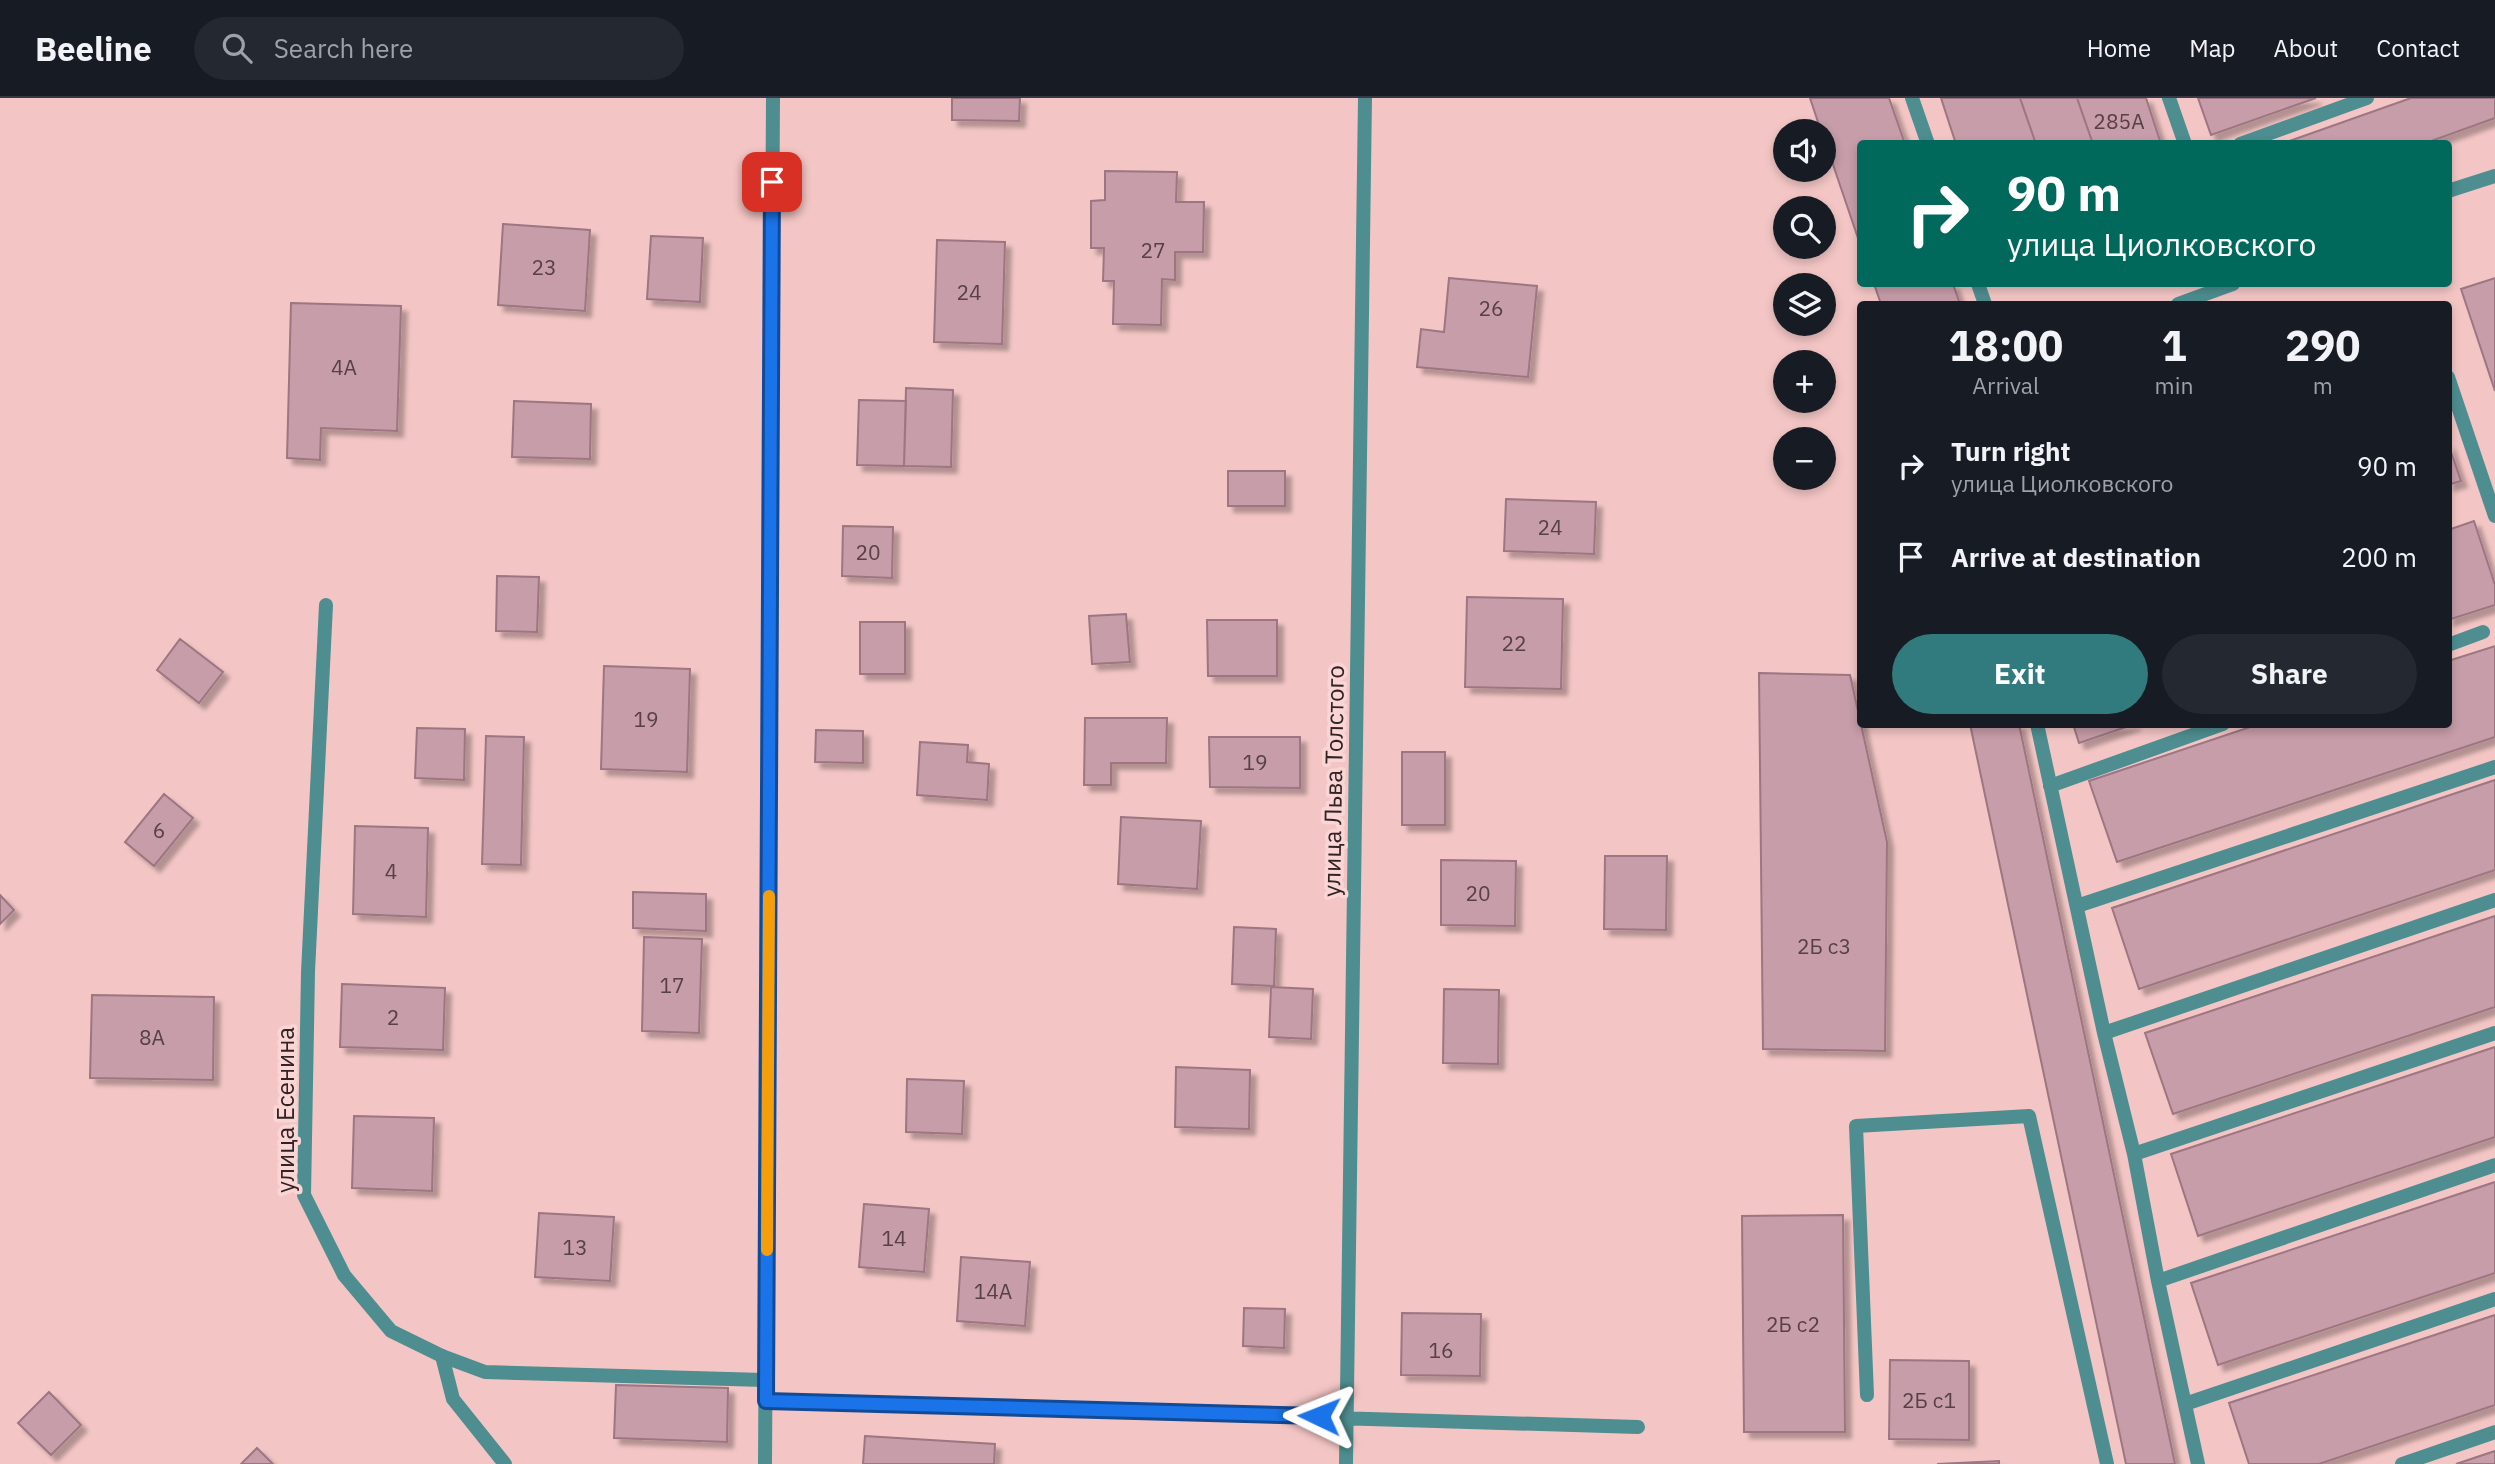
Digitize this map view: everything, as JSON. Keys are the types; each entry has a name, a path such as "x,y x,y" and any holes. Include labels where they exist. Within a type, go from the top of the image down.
{"street":[{"path":"765,1464 773,98"},
{"name":"улица Льва Толстого","path":"1346,1464 1366,98"},
{"path":"1912,98 1927,140"},
{"path":"2169,98 2184,140"},
{"path":"2251,140 2367,98"},
{"path":"2452,190 2495,176"},
{"path":"2186,301 2224,287"},
{"path":"2452,389 2495,516"},
{"name":"улица Есенина","path":"327,605 308,972 304,1195 344,1275 391,1331 442,1356 485,1372 766,1380"},
{"path":"2452,644 2483,632"},
{"path":"2038,728 2104,1033 2134,1154 2158,1281 2198,1464"},
{"path":"2050,786 2212,728"},
{"path":"2077,906 2495,767"},
{"path":"2104,1033 2495,900"},
{"path":"2134,1154 2495,1033"},
{"path":"1867,1395 1856,1126 2029,1116 2107,1464"},
{"path":"2158,1281 2495,1165"},
{"path":"2185,1404 2495,1299"},
{"path":"442,1356 453,1399 505,1464"},
{"path":"766,1401 1638,1427"},
{"path":"2402,1464 2495,1432"}],"building":[{"path":"952,98 1020,98 1019,121 952,120"},
{"path":"1810,98 1889,98 1904,140 1857,140 1857,235 1836,173 1836,119 1817,119"},
{"path":"1941,98 2020,98 2035,140 1955,140"},
{"path":"2020,98 2077,98 2092,140 2035,140"},
{"path":"2077,98 2146,98 2160,140 2092,140"},
{"path":"2198,98 2316,98 2211,135"},
{"path":"2411,98 2495,98 2495,118 2434,140 2292,140"},
{"path":"1105,171 1177,172 1176,202 1204,202 1203,252 1175,252 1175,280 1162,279 1161,325 1113,324 1114,281 1103,281 1104,248 1091,248 1091,201 1105,200"},
{"path":"503,224 590,230 585,311 498,305"},
{"path":"651,236 703,238 700,302 647,299"},
{"path":"937,240 1005,242 1002,344 934,342"},
{"path":"1449,278 1537,286 1528,377 1417,367 1421,329 1444,332"},
{"path":"2495,278 2495,391 2461,289"},
{"path":"1875,287 1954,287 1959,301 1880,301"},
{"path":"291,303 401,306 397,431 321,428 320,460 287,458"},
{"path":"906,388 953,390 951,467 904,466"},
{"path":"859,400 906,401 904,466 857,465"},
{"path":"514,401 591,404 590,459 512,457"},
{"path":"2452,455 2461,481 2452,484"},
{"path":"1228,471 1285,471 1285,506 1228,506"},
{"path":"1506,499 1596,502 1594,554 1504,551"},
{"path":"2474,521 2495,585 2495,605 2452,619 2452,529"},
{"path":"843,526 893,527 892,578 842,576"},
{"path":"497,576 539,577 537,632 496,631"},
{"path":"1467,597 1563,599 1561,689 1465,687"},
{"path":"1126,614 1130,662 1092,664 1089,616"},
{"path":"1207,620 1277,620 1277,676 1208,676"},
{"path":"860,622 905,622 905,674 860,674"},
{"path":"180,639 223,672 199,703 157,670"},
{"path":"2495,646 2495,737 2117,862 2089,781 2247,728 2452,728 2452,660"},
{"path":"604,666 690,669 687,772 601,769"},
{"path":"1759,673 1850,675 1857,707 1857,728 1862,728 1887,842 1885,1051 1763,1049"},
{"path":"1085,718 1167,718 1166,763 1111,763 1111,785 1084,785"},
{"path":"417,728 465,729 464,780 415,778"},
{"path":"1971,728 2020,728 2175,1464 2126,1464"},
{"path":"2074,728 2123,728 2079,743"},
{"path":"816,730 863,731 863,763 815,762"},
{"path":"486,736 524,737 521,865 482,864"},
{"path":"1209,737 1300,737 1300,788 1210,787"},
{"path":"920,742 968,745 967,762 989,764 987,800 917,795"},
{"path":"1402,752 1445,752 1445,825 1402,825"},
{"path":"2495,780 2495,870 2139,989 2112,908"},
{"path":"164,794 193,818 154,866 125,842"},
{"path":"1121,817 1201,821 1197,889 1118,884"},
{"path":"355,826 428,828 426,917 353,914"},
{"path":"1605,856 1667,856 1666,930 1604,929"},
{"path":"1441,860 1516,861 1515,926 1441,925"},
{"path":"633,892 706,894 706,931 633,928"},
{"path":"0,895 14,910 0,924"},
{"path":"2495,916 2495,1007 2173,1114 2145,1033"},
{"path":"1234,927 1276,929 1274,986 1232,984"},
{"path":"644,937 702,939 699,1033 642,1031"},
{"path":"342,984 445,988 443,1050 340,1047"},
{"path":"1271,987 1313,989 1311,1039 1269,1037"},
{"path":"1444,989 1499,990 1498,1064 1443,1063"},
{"path":"92,995 214,997 213,1080 90,1078"},
{"path":"2495,1047 2495,1137 2198,1236 2171,1154"},
{"path":"1176,1067 1250,1070 1249,1129 1175,1127"},
{"path":"907,1079 964,1081 962,1134 906,1132"},
{"path":"354,1116 434,1118 432,1191 352,1188"},
{"path":"2495,1182 2495,1273 2218,1365 2191,1283"},
{"path":"864,1204 929,1209 924,1272 859,1267"},
{"path":"539,1213 614,1217 610,1281 535,1277"},
{"path":"1843,1215 1845,1432 1744,1432 1742,1216"},
{"path":"961,1257 1030,1262 1025,1326 957,1321"},
{"path":"1244,1308 1285,1309 1284,1348 1243,1346"},
{"path":"1402,1313 1481,1314 1480,1376 1401,1375"},
{"path":"2495,1315 2495,1405 2319,1464 2249,1464 2229,1403"},
{"path":"1890,1360 1969,1361 1969,1440 1889,1439"},
{"path":"616,1385 728,1388 727,1442 614,1438"},
{"path":"49,1392 81,1425 51,1455 18,1423"},
{"path":"865,1436 995,1444 994,1464 863,1464"},
{"path":"257,1448 273,1464 241,1464"},
{"path":"2495,1451 2495,1464 2456,1464"},
{"path":"1999,1461 1999,1464 1937,1464"}],"slow traffic":[{"path":"767,1250 769,896"}],"route":[{"path":"772,182 766,1401 1319,1416"}]}
